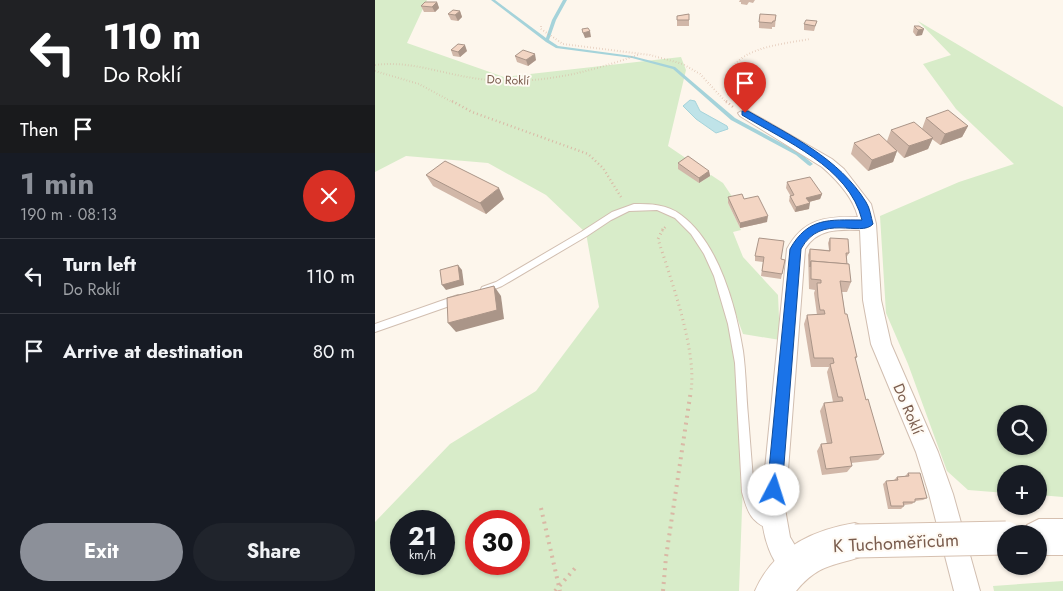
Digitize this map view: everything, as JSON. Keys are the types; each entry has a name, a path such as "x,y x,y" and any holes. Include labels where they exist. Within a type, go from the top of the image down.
{"street":[{"name":"Do Roklí","path":"745,113 816,155 839,174 863,204 868,224 872,300 881,344 930,461 941,494 967,591"},
{"path":"784,579 782,549 774,525 773,499 795,249 802,238 819,226 831,224 868,224"},
{"path":"1047,537 1063,537"},
{"name":"K Tuchoměřicům","path":"784,579 801,560 826,546 855,541 997,538"}],"lane":[{"path":"375,328 499,284 600,223 633,207 660,208 675,215 695,233 705,247 723,291 737,346 748,492 752,507 759,520 774,525"}],"path":[{"path":"541,26 541,29 552,34 563,44 639,54"},
{"path":"745,113 730,80 730,74 735,63 757,51 810,39"},
{"name":"Do Roklí","path":"375,65 406,66 479,79 529,82 584,74 639,54 662,57 682,63 694,70 728,104 745,113"},
{"path":"375,71 419,84 473,112 588,154 603,168 622,198 633,207"},
{"path":"663,591 666,557 693,379 693,368 677,300 658,239 660,233 675,215"},
{"path":"541,508 558,590"},
{"path":"558,590 577,566"}],"green space":[{"path":"375,0 427,0 407,43 504,77 681,57 686,70 668,146 690,161 699,183 711,175 723,183 735,201 728,203 741,230 733,232 743,257 778,295 780,340 743,334 735,312 743,482 739,591 375,591 375,522 450,444 536,391 599,307 586,233 546,195 488,163 406,156 375,172"},
{"path":"918,21 1063,107 1063,497 1047,496 1047,465 997,465 997,492 968,490 947,471 908,364 886,313 880,216 959,182 1014,164 956,109 923,64 951,55"},
{"path":"1063,581 1063,591 994,591 993,586"}],"water":[{"path":"690,100 695,101 700,111 727,126 728,129 716,133 696,119 683,106"}],"building":[{"path":"425,2 437,2 432,7 421,6"},
{"path":"453,10 460,11 455,15 448,14"},
{"path":"689,14 689,20 677,20 677,16"},
{"path":"760,14 776,15 775,21 772,23 759,22"},
{"path":"806,20 817,21 815,26 804,24"},
{"path":"914,26 919,26 924,29 918,30"},
{"path":"588,28 590,31 583,33 582,29"},
{"path":"458,44 465,45 458,52 451,50"},
{"path":"523,50 535,54 526,60 515,56"},
{"path":"948,110 968,126 945,134 926,118"},
{"path":"914,122 933,138 909,146 891,130"},
{"path":"879,134 897,151 872,160 854,143"},
{"path":"688,156 709,171 699,178 678,163"},
{"path":"445,161 499,188 480,203 426,175"},
{"path":"810,177 822,194 806,198 810,203 796,207 790,196 794,195 787,182"},
{"path":"742,194 744,199 758,196 768,216 740,223 728,197"},
{"path":"759,238 784,241 781,259 785,260 782,274 762,271 764,257 755,256"},
{"path":"830,238 848,239 849,253 846,253 847,264 811,261 810,267 810,249 830,251"},
{"path":"811,261 849,264 851,282 840,281 845,314 847,314 866,400 868,399 884,454 850,457 852,466 826,469 821,444 832,443 824,403 843,401 842,397 838,397 830,364 834,363 833,358 814,358 807,315 825,314 824,310 820,310 818,297 817,283 821,283 821,280 811,279"},
{"path":"458,265 460,280 442,285 440,270"},
{"path":"494,286 497,310 448,323 447,298"},
{"path":"908,473 920,473 927,498 915,499 915,502 903,502 904,506 891,506 886,481 898,480 897,477 909,476"}],"waterway":[{"path":"493,0 547,40"},
{"path":"547,40 554,20 565,0"},
{"path":"547,40 557,47 632,57 674,68 733,119 798,154 810,164"}],"route":[{"path":"745,113 827,163 857,195 863,204 868,224 826,224 819,226 806,233 795,249 774,490"}]}
